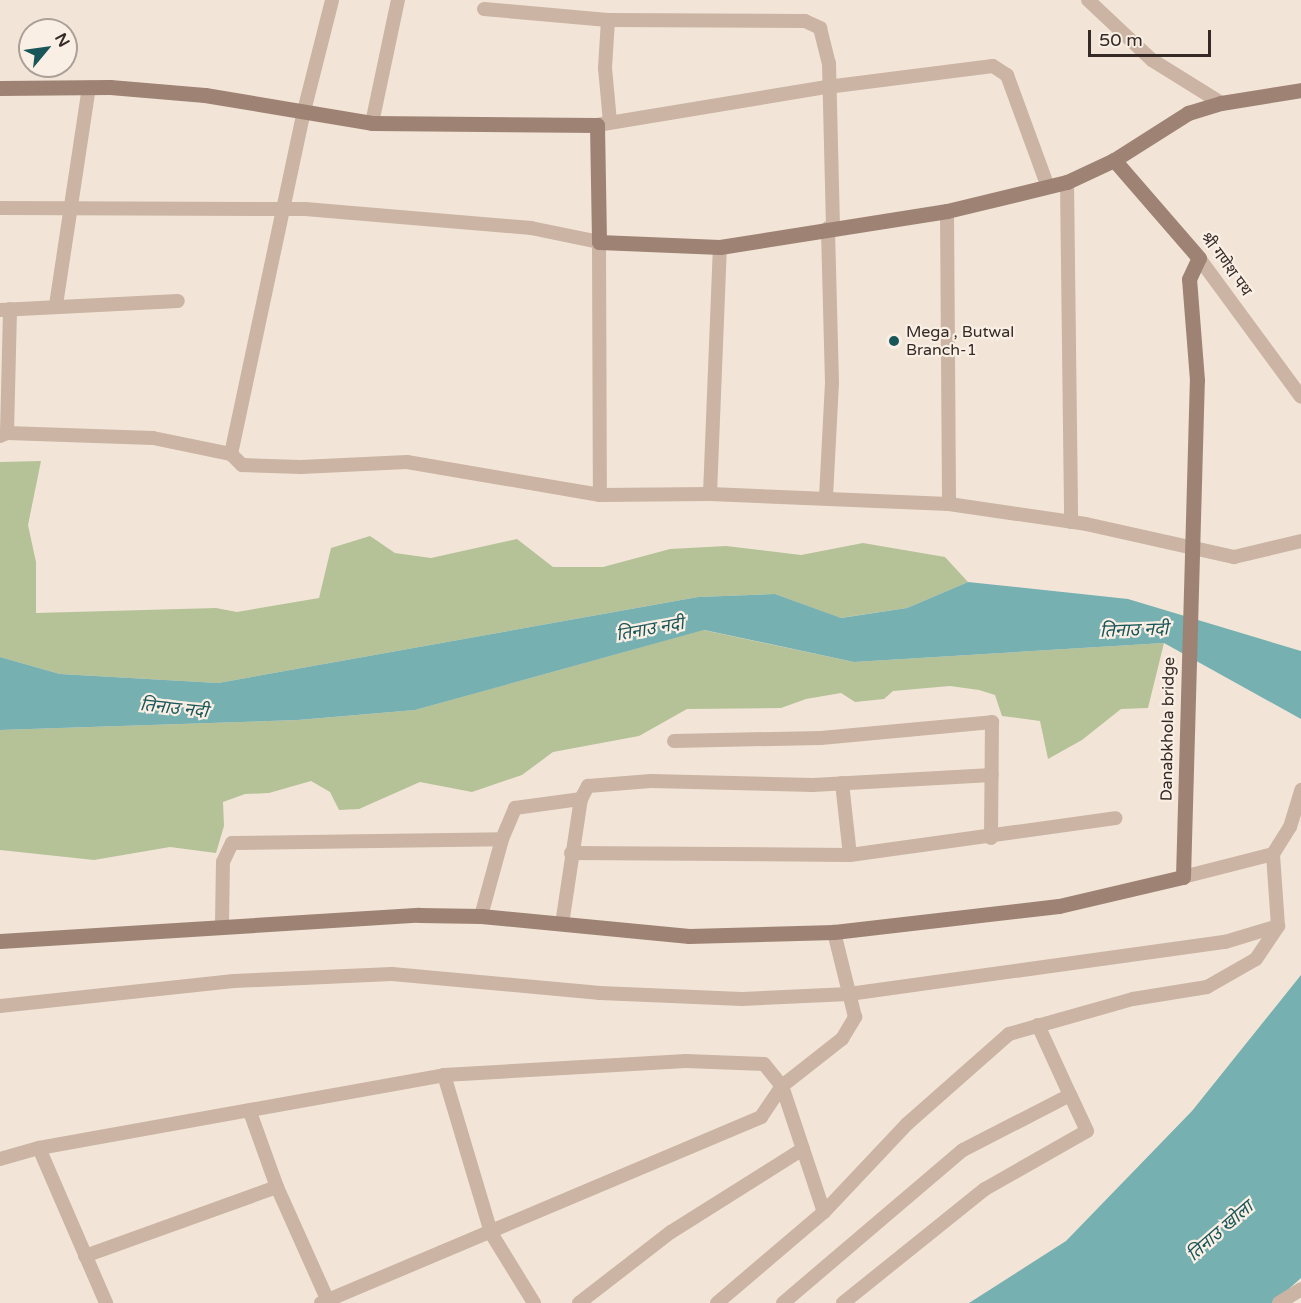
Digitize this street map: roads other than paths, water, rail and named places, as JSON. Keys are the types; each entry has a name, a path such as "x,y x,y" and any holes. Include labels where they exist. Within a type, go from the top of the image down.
{"main road":[{"path":"0,88 89,87 205,95 372,123 603,124 598,242 720,247 947,211 1068,182 1114,160 1188,113 1221,103 1301,90"},
{"name":"श्री गणेश पथ","path":"1114,160 1199,258"},
{"name":"Danabkhola bridge","path":"1183,878 1190,545 1197,380 1189,279 1199,258"},
{"path":"0,941 222,924 419,915 481,916 689,936 834,932 1059,906 1183,878"}],"street":[{"path":"231,454 304,111 332,0"},
{"path":"372,123 398,0"},
{"path":"1090,1 1152,60 1221,103"},
{"path":"484,9 608,20 805,21 820,28 829,63 827,87 832,383 825,497"},
{"path":"608,20 603,124 827,87 993,66 1007,75 1048,187"},
{"path":"56,305 89,87"},
{"path":"1068,182 1071,522"},
{"path":"0,208 285,208 531,228 598,242 600,495"},
{"path":"947,211 949,504"},
{"path":"710,494 720,247"},
{"name":"श्री गणेश पथ","path":"1199,258 1301,397"},
{"path":"178,301 5,309 3,435 153,438 231,454 242,465 301,467 407,462 600,495 710,494 825,497 949,504 1071,522 1190,545 1233,557 1301,542"},
{"path":"674,741 821,738 992,722 991,838"},
{"path":"562,924 580,799 588,786 651,781 842,783 992,775"},
{"path":"842,783 850,855"},
{"path":"717,1303 824,1212 907,1124 1009,1034 1133,999 1207,987 1256,959 1278,926 1273,854 1290,827 1301,790"},
{"path":"481,916 502,839 515,808 580,799"},
{"path":"571,853 850,855 991,838 1115,818"},
{"path":"222,924 222,862 232,843 502,839"},
{"path":"1183,878 1273,854"},
{"path":"0,1006 234,981 392,974 600,993 742,999 849,994 1225,942 1278,926"},
{"path":"250,1112 277,1187 326,1302 761,1117 782,1086 842,1039 855,1017 834,932"},
{"path":"843,1303 985,1189 1087,1131 1038,1025"},
{"path":"0,1159 39,1148 250,1112 444,1075 686,1061 764,1064 782,1086 824,1212"},
{"path":"444,1075 491,1233 534,1303"},
{"path":"783,1303 963,1150 1070,1095"},
{"path":"39,1148 106,1303"},
{"path":"579,1303 671,1232 803,1149"},
{"path":"85,1256 277,1187"},
{"path":"1280,1303 1301,1289"}],"water":[{"name":"तिनाउ नदी","path":"968,582 1128,599 1301,651 1301,719 1164,643 854,662 704,630 415,710 298,720 0,730 0,657 60,674 218,683 698,597 775,594 841,618 907,608"},
{"name":"तिनाउ खोला","path":"1301,975 1301,1278 1273,1303 969,1303 1066,1241 1192,1111"}],"place":[{"name":"Mega , Butwal Branch-1","path":"894,341"}]}
